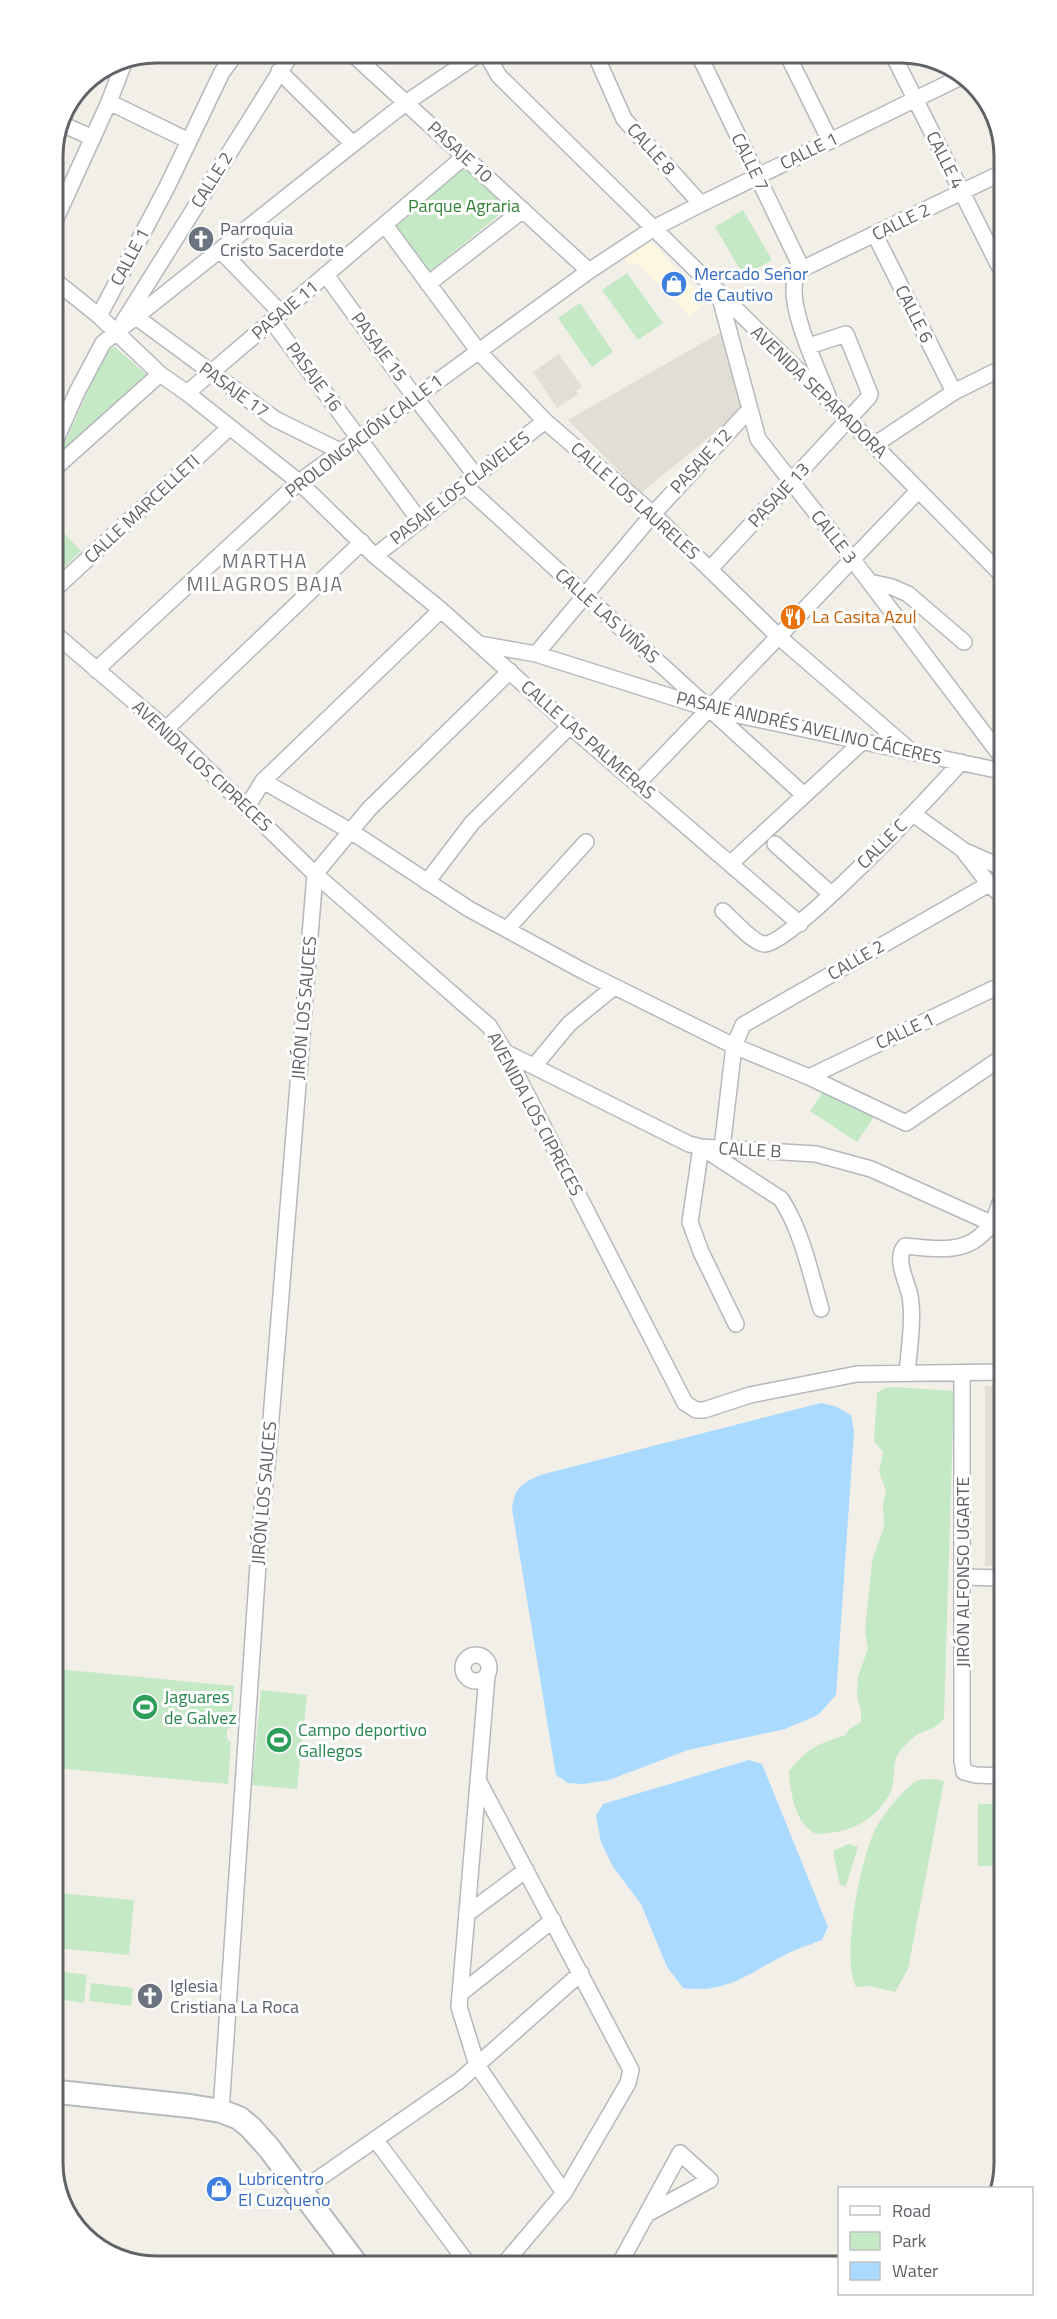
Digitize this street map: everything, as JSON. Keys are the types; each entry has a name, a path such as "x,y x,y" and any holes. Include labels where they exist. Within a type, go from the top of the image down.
{"main road":[{"path":"63,2093 190,2106 221,2111 239,2118 250,2127 350,2256"}],"street":[{"name":"PASAJE 10","path":"363,63 589,271"},
{"path":"63,425 77,392 103,343 407,102 463,63"},
{"name":"AVENIDA SEPARADORA","path":"491,63 499,76 849,420 994,567"},
{"name":"CALLE 8","path":"599,63 624,119 701,204"},
{"name":"CALLE 7","path":"703,63 802,269"},
{"path":"791,63 830,141"},
{"name":"CALLE 4","path":"897,63 994,256"},
{"path":"284,65 353,144"},
{"name":"CALLE 2","path":"117,332 284,65"},
{"name":"CALLE 1","path":"99,316 189,141 222,66"},
{"path":"63,203 121,70"},
{"name":"CALLE 1","path":"654,228 955,80"},
{"path":"109,102 189,141"},
{"path":"68,127 93,138"},
{"name":"PASAJE 11","path":"187,393 465,156"},
{"name":"CALLE 2","path":"802,269 994,176"},
{"path":"428,284 523,210"},
{"name":"CALLE LOS LAURELES","path":"385,225 478,352 545,421 653,514 779,637 912,752"},
{"name":"PROLONGACIÓN CALLE 1","path":"96,670 299,482 414,396 589,271 654,228"},
{"name":"CALLE 6","path":"874,235 954,392"},
{"name":"PASAJE 16","path":"221,251 277,317 358,438 420,521"},
{"path":"802,269 795,281 794,295 798,314 831,403"},
{"name":"PASAJE 15","path":"326,275 414,396 470,481"},
{"path":"63,287 117,332"},
{"name":"CALLE 3","path":"718,293 758,439 870,582 994,747"},
{"name":"PASAJE 17","path":"136,317 275,419 340,451"},
{"name":"CALLE LAS PALMERAS","path":"117,332 160,374 299,482 375,556 441,610 570,726 800,924"},
{"name":"PASAJE 13","path":"710,569 869,397 870,394 846,333 809,346"},
{"path":"874,445 954,392 994,372"},
{"path":"63,462 160,374"},
{"name":"PASAJE 12","path":"536,654 653,514 750,409"},
{"name":"PASAJE LOS CLAVELES","path":"375,556 545,421"},
{"name":"CALLE MARCELLETI","path":"63,582 230,427"},
{"name":"CALLE LAS VIÑAS","path":"470,481 585,595 804,795"},
{"path":"638,783 918,491"},
{"path":"166,729 362,542"},
{"path":"870,582 901,589 964,642"},
{"path":"247,807 262,781 441,610"},
{"name":"AVENIDA LOS CIPRECES","path":"63,641 166,729 315,874 489,1026 505,1052 685,1403 690,1407 704,1410 770,1390 857,1374 994,1372"},
{"name":"PASAJE ANDRÉS AVELINO CÁCERES","path":"479,644 536,654 710,709 994,769"},
{"path":"315,874 369,809 510,671"},
{"path":"427,882 472,823 570,726"},
{"path":"730,864 863,741"},
{"name":"CALLE C","path":"723,911 755,940 763,945 771,944 800,924 913,814 962,762"},
{"path":"262,781 352,832 469,909 614,987 734,1046 809,1077 906,1122 994,1063"},
{"path":"913,814 962,849 994,861"},
{"path":"507,929 586,842"},
{"path":"775,844 831,894"},
{"path":"962,849 994,889"},
{"name":"JIRÓN LOS SAUCES","path":"221,2111 261,1520 315,874"},
{"name":"CALLE 2","path":"734,1046 743,1025 989,884"},
{"path":"535,1065 569,1024 614,987"},
{"name":"CALLE 1","path":"809,1077 994,988"},
{"path":"722,1149 734,1046"},
{"name":"CALLE B","path":"505,1052 689,1144 722,1149 816,1154 871,1169 994,1225"},
{"path":"736,1324 701,1252 690,1222 701,1147 781,1198 789,1211 803,1248 821,1309"},
{"path":"907,1373 910,1299 901,1262 901,1250 905,1246 954,1249 972,1244 994,1228"},
{"name":"JIRÓN ALFONSO UGARTE","path":"962,1373 962,1761 964,1772 994,1776"},
{"path":"963,1577 994,1578"},
{"path":"487,1676 459,2007 477,2065 564,2193"},
{"path":"478,1780 629,2062 631,2076 564,2193 511,2256"},
{"path":"467,1914 526,1870"},
{"path":"460,1994 553,1920"},
{"path":"301,2191 459,2081 581,1973"},
{"path":"375,2139 462,2256"},
{"path":"624,2256 646,2214"}],"shaded area":[{"name":"Mercado Señor de Cautivo","path":"650,240 707,302 690,317 636,262 630,266 624,259"},
{"path":"725,330 746,407 641,493 568,420"},
{"path":"559,354 582,387 576,391 578,394 557,408 533,372"},
{"path":"985,1386 994,1386 994,1566 985,1566"}],"green space":[{"name":"Parque Agraria","path":"465,166 509,207 429,272 396,227"},
{"path":"743,210 772,260 744,276 715,227"},
{"path":"627,273 663,323 638,340 602,290"},
{"path":"580,303 613,352 592,367 558,318"},
{"path":"115,347 149,377 63,452 63,447 106,350"},
{"path":"63,532 81,551 63,568"},
{"path":"827,1086 874,1117 857,1142 810,1111"},
{"path":"885,1388 954,1391 944,1719 934,1727 915,1736 900,1751 895,1762 893,1784 889,1795 871,1817 847,1829 817,1834 805,1826 797,1812 789,1771 814,1748 846,1735 848,1730 861,1722 857,1697 858,1676 868,1649 865,1632 872,1561 884,1527 883,1505 886,1491 879,1472 883,1452 874,1441 877,1393"},
{"name":"Jaguares de Galvez","path":"63,1670 234,1686 231,1727 227,1730 227,1739 231,1742 228,1784 63,1769"},
{"name":"Campo deportivo Gallegos","path":"261,1690 307,1695 297,1789 252,1785"},
{"path":"933,1779 944,1781 908,1969 895,1992 870,1986 856,1987 852,1973 851,1933 863,1865 874,1832 904,1791 917,1781"},
{"path":"978,1804 994,1804 994,1866 978,1866"},
{"path":"849,1844 858,1847 846,1886 840,1885 833,1851"},
{"path":"63,1894 134,1900 129,1955 63,1949"},
{"path":"63,1972 87,1975 84,2003 63,2000"},
{"path":"91,1983 133,1988 131,2006 89,2001"}],"water":[{"path":"821,1403 835,1406 851,1415 854,1432 836,1695 818,1715 785,1729 688,1750 609,1780 583,1784 568,1783 556,1775 512,1509 517,1491 528,1481 540,1475"},
{"path":"749,1760 762,1764 828,1927 822,1940 792,1951 736,1981 712,1988 683,1988 667,1967 641,1904 613,1867 601,1842 596,1816 603,1804"}],"place":[{"name":"Parroquia Cristo Sacerdote","path":"201,239"},
{"name":"Mercado Señor de Cautivo","path":"674,284"},
{"name":"La Casita Azul","path":"793,617"},
{"name":"Jaguares de Galvez","path":"145,1707"},
{"name":"Campo deportivo Gallegos","path":"279,1740"},
{"name":"Iglesia Cristiana La Roca","path":"150,1996"},
{"name":"Lubricentro El Cuzqueno","path":"219,2189"}],"district":[{"name":"MARTHA MILAGROS BAJA","path":"265,572"}]}
